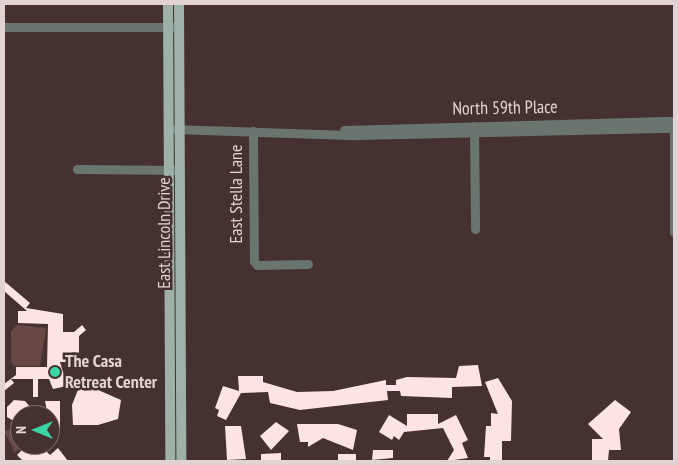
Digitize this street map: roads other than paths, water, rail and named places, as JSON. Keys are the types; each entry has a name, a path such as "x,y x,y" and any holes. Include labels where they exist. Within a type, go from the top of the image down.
{"main road":[{"name":"East Lincoln Drive","path":"168,4 174,129 180,170 181,461"},
{"name":"East Lincoln Drive","path":"170,461 168,170 174,129 180,4"}],"street":[{"path":"4,27 179,27"},
{"path":"674,121 674,232"},
{"name":"North 59th Place","path":"474,129 674,121"},
{"name":"North 59th Place","path":"174,129 336,131 674,128"},
{"path":"474,129 475,229"},
{"name":"East Stella Lane","path":"253,131 254,261 257,265 308,264"},
{"path":"77,170 180,170"}],"place":[{"name":"The Casa Retreat Center","path":"55,372"}]}
